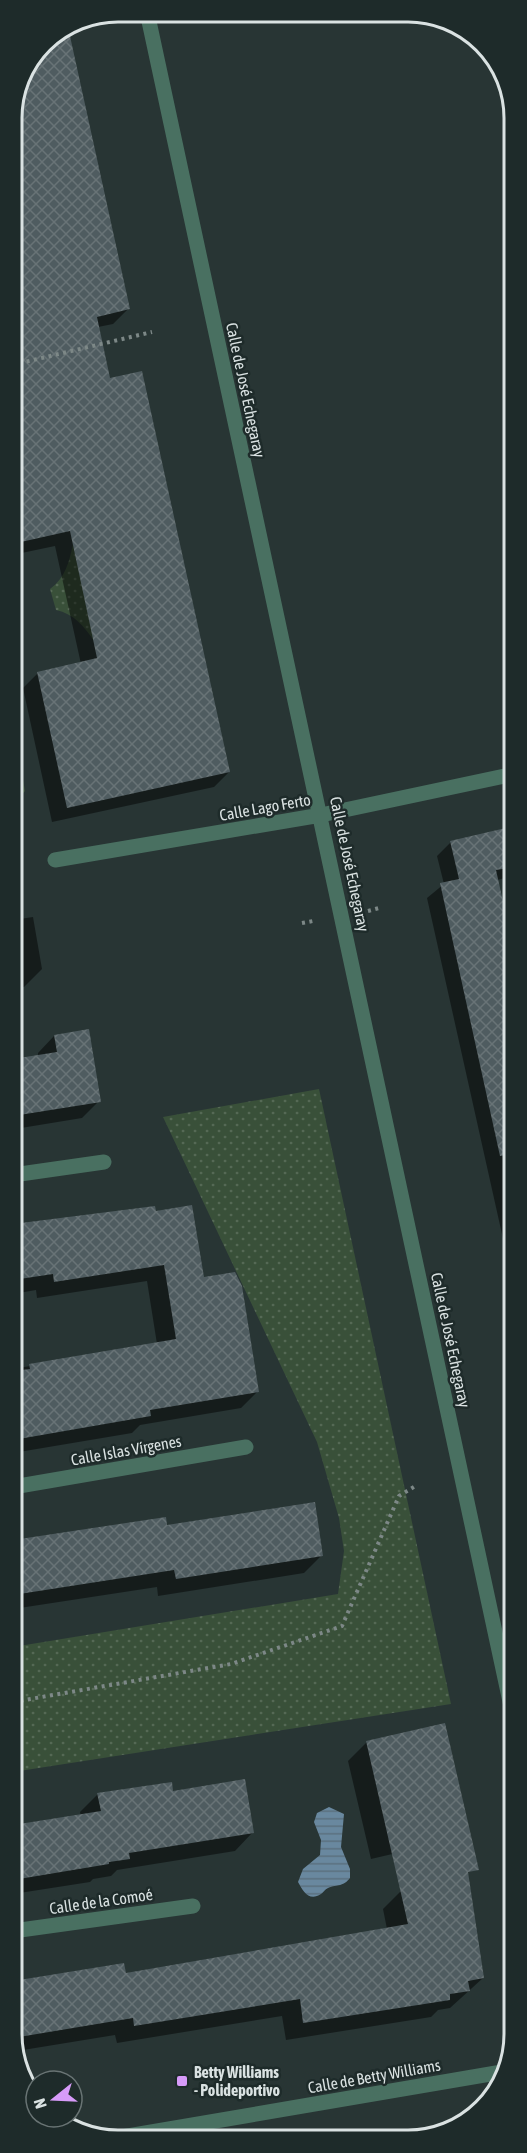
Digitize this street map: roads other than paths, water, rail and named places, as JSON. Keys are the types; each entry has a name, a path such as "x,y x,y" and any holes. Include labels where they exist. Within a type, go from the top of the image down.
{"street":[{"name":"Calle de José Echegaray","path":"149,22 295,710 321,815 504,1673"},
{"name":"Calle Lago Ferto","path":"55,860 321,815 504,776"},
{"path":"22,1174 104,1162"},
{"name":"Calle Islas Vírgenes","path":"22,1485 246,1448"},
{"name":"Calle de la Comoé","path":"22,1930 193,1906"},
{"name":"Calle de Betty Williams","path":"163,2130 496,2073"}],"water":[{"path":"329,1807 344,1814 341,1847 350,1869 350,1878 343,1884 328,1888 313,1897 304,1892 298,1882 303,1869 320,1855 321,1840 314,1822 317,1813"}],"place":[{"name":"Betty Williams - Polideportivo","path":"182,2081"}]}
